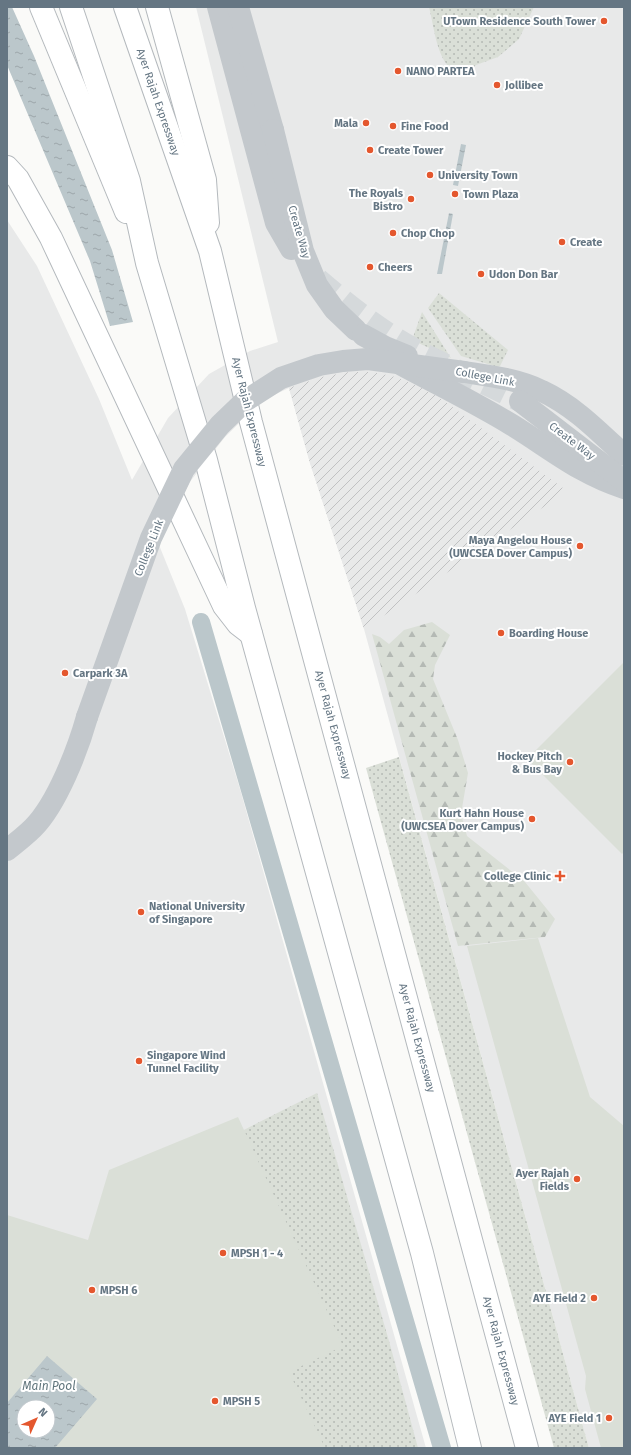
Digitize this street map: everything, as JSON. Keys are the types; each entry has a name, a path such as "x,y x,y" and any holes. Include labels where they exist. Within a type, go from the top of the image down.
{"highway":[{"path":"41,7 147,263"},
{"path":"72,7 129,181 147,263 206,460 252,634 422,1253 470,1448"},
{"name":"Ayer Rajah Expressway","path":"125,7 210,251 251,422 527,1448"},
{"path":"157,7 205,180 210,251"},
{"path":"7,167 18,180 51,238 224,606 238,624 252,634"}],"street":[{"name":"Create Way","path":"218,7 276,223 291,249"},
{"name":"Create Way","path":"238,7 273,130 303,251 317,285 334,309 359,332 400,354 432,361 464,372"},
{"name":"College Link","path":"7,850 34,827 56,795 80,743 151,538 184,469 220,425 245,401 281,378 319,364 343,360 368,359 396,362 504,378 541,390 576,411 624,455"},
{"name":"College Link","path":"396,362 445,386 486,409 557,456"},
{"name":"Create Way","path":"520,401 624,481"},
{"name":"Create Way","path":"557,456 590,476 624,488"}],"shaded area":[{"path":"196,7 624,7 624,1448 589,1448 364,629 310,463 289,388 263,400 225,437 189,483 159,545 185,609 240,789 426,1448 7,1448 7,220 37,266 99,399 132,480 168,418 209,374 250,351 278,342"},
{"path":"349,372 372,372 392,376 414,384 440,398 567,491 364,629 310,463 289,388 322,377"}],"green space":[{"path":"429,7 534,7 519,39 498,57 476,65 466,76 452,70 441,54"},
{"path":"439,293 508,350 500,366 498,367 461,356 428,308"},
{"path":"422,312 449,355 451,358 412,340"},
{"path":"432,622 450,635 435,665 433,679 458,740 468,773 461,814 467,836 525,882 555,919 545,937 458,946 372,634 380,637 389,644 404,630"},
{"name":"Hockey Pitch & Bus Bay","path":"624,662 624,852 622,854 527,759"},
{"path":"399,757 589,1448 554,1448 366,768"},
{"name":"Ayer Rajah Fields","path":"538,938 590,1097 624,1126 624,1448 601,1448 585,1389 586,1376 467,946"},
{"path":"317,1093 389,1341 418,1448 289,1448 232,1136"},
{"path":"238,1117 343,1346 289,1372 325,1448 7,1448 7,1215 88,1240 109,1170"}],"water":[{"path":"7,7 12,7 34,56 112,250 133,322 110,326 90,261 7,65"},
{"path":"461,144 466,145 458,186 453,185"},
{"path":"449,213 453,214 442,274 437,274"},
{"name":"Main Pool","path":"47,1356 97,1399 55,1448 7,1448 7,1403"}],"waterway":[{"path":"201,622 442,1448"}],"tunnel":[{"path":"318,279 366,318 405,344 520,401"}],"place":[{"name":"UTown Residence South Tower","path":"604,21"},
{"name":"NANO PARTEA","path":"398,71"},
{"name":"Jollibee","path":"497,85"},
{"name":"Mala","path":"366,123"},
{"name":"Fine Food","path":"393,126"},
{"name":"Create Tower","path":"370,150"},
{"name":"University Town","path":"430,175"},
{"name":"Town Plaza","path":"455,194"},
{"name":"The Royals Bistro","path":"411,199"},
{"name":"Chop Chop","path":"393,233"},
{"name":"Create","path":"562,242"},
{"name":"Cheers","path":"370,267"},
{"name":"Udon Don Bar","path":"481,274"},
{"name":"Maya Angelou House (UWCSEA Dover Campus)","path":"580,546"},
{"name":"Boarding House","path":"501,633"},
{"name":"Carpark 3A","path":"65,673"},
{"name":"Hockey Pitch & Bus Bay","path":"570,762"},
{"name":"Kurt Hahn House (UWCSEA Dover Campus)","path":"532,819"},
{"name":"College Clinic","path":"560,876"},
{"name":"National University of Singapore","path":"141,912"},
{"name":"Singapore Wind Tunnel Facility","path":"139,1061"},
{"name":"Ayer Rajah Fields","path":"577,1179"},
{"name":"MPSH 1 - 4","path":"223,1253"},
{"name":"MPSH 6","path":"92,1290"},
{"name":"AYE Field 2","path":"594,1298"},
{"name":"MPSH 5","path":"215,1401"},
{"name":"AYE Field 1","path":"609,1418"}]}
